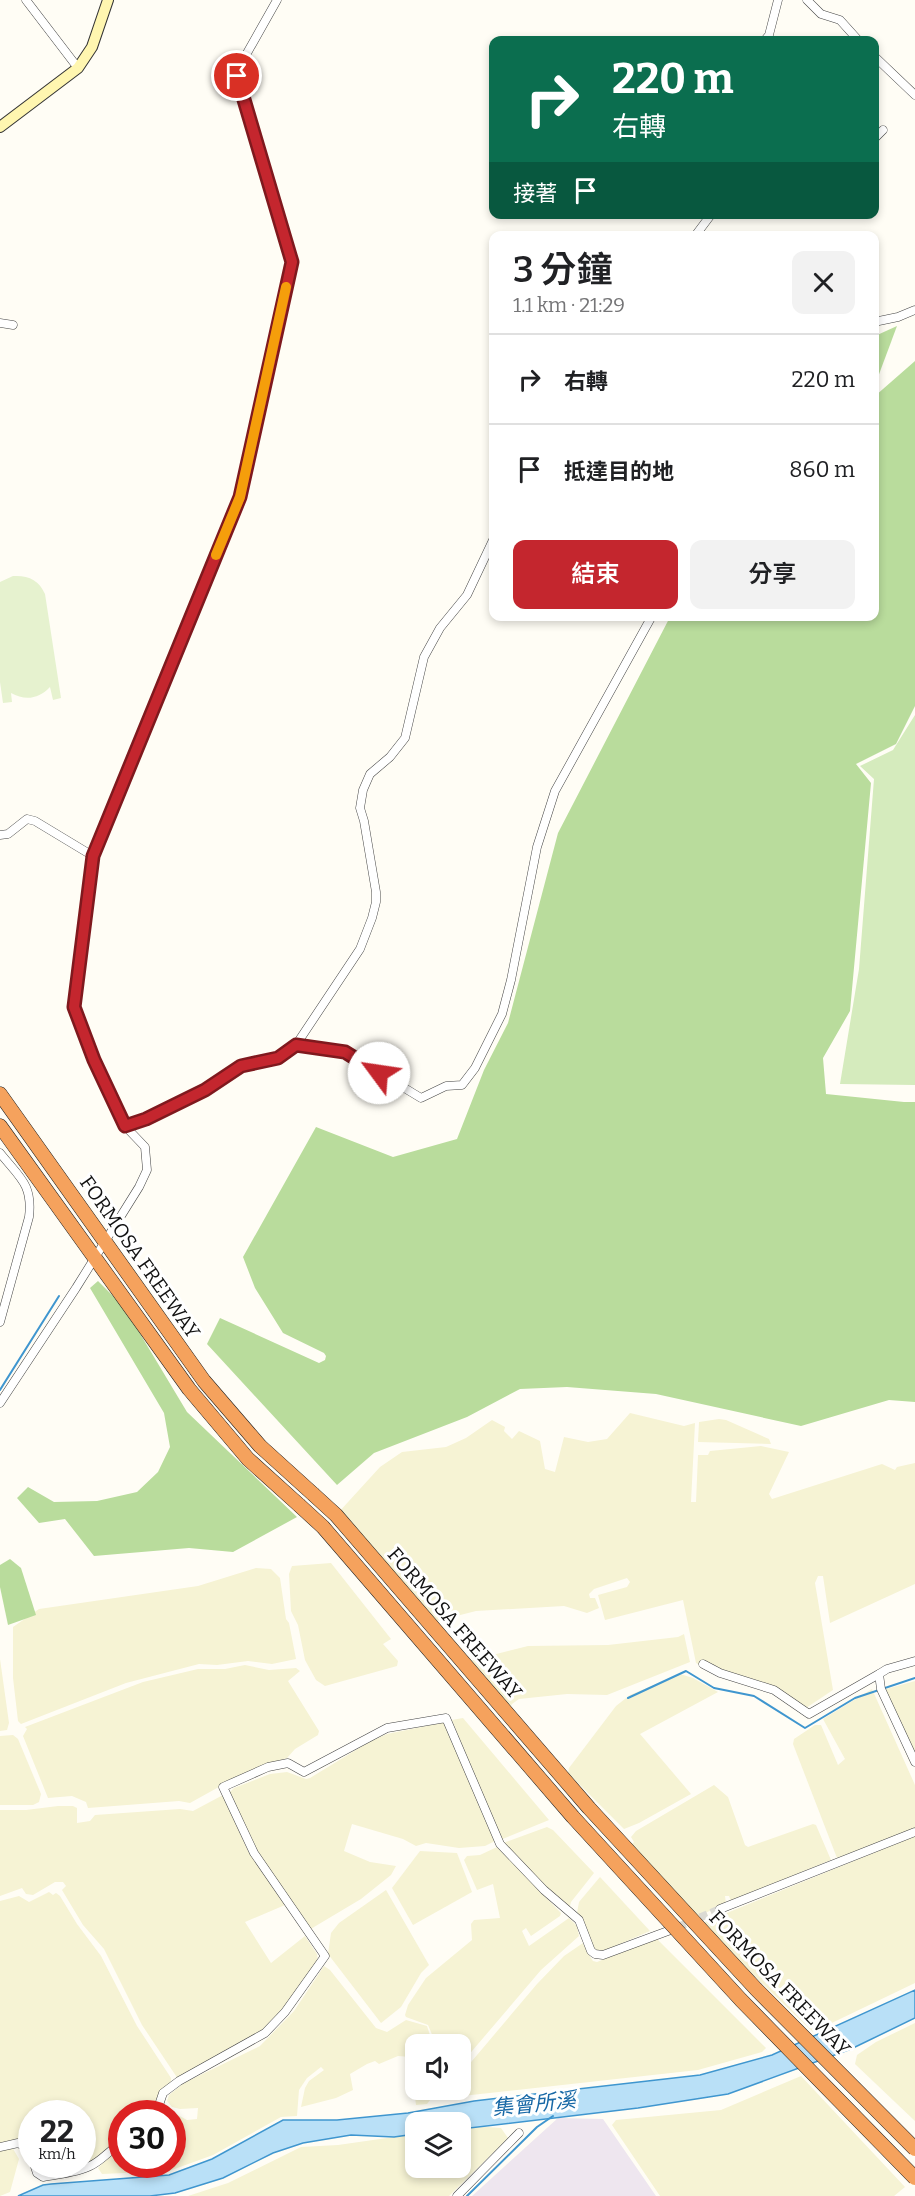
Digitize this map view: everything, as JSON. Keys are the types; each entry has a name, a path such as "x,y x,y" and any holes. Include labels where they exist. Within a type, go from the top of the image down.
{"highway":[{"name":"FORMOSA FREEWAY","path":"0,1094 204,1381 260,1446 336,1515 589,1808 756,1989 915,2149"},
{"name":"FORMOSA FREEWAY","path":"0,1126 189,1389 248,1459 323,1527 573,1817 741,2000 915,2178"}],"street":[{"path":"26,0 78,68"},
{"path":"0,127 78,68 92,46 108,0"},
{"path":"0,1403 76,1288 139,1187 147,1170 145,1147 125,1126 94,1060 74,1007 93,856 240,497 292,262 237,76 242,62 277,0"},
{"path":"768,36 778,0"},
{"path":"807,0 821,14 840,20 854,36"},
{"path":"879,61 915,95"},
{"path":"879,134 883,130"},
{"path":"879,321 915,310"},
{"path":"0,323 13,325"},
{"path":"125,1126 146,1119 205,1090 241,1066 278,1058 296,1045 360,949 376,902 360,808 363,790 370,774 390,757 405,738 424,657 440,628 467,595 489,549"},
{"path":"296,1045 345,1052 421,1098 446,1086 462,1085 475,1068 502,1014 511,980 537,847 555,791 649,621"},
{"path":"0,835 8,834 27,819 35,821 93,856"},
{"path":"0,1153 26,1186 31,1200 29,1217 0,1322"},
{"path":"703,1664 720,1673 774,1690 809,1714 887,1669 915,1661"},
{"path":"879,1674 881,1689 915,1762"},
{"path":"161,2100 164,2093 179,2081 265,2033 285,2012 325,1956 254,1853 223,1787 268,1767 288,1763 304,1772 387,1728 446,1718 500,1844 544,1890 579,1920 591,1951 603,1955 678,1927"},
{"path":"720,1909 915,1832"},
{"path":"457,2196 519,2133"},
{"path":"0,2147 18,2143"},
{"path":"96,2161 108,2152"}],"shaded area":[{"path":"630,1413 684,1426 695,1423 691,1502 696,1502 698,1455 708,1455 710,1451 761,1446 789,1452 769,1494 772,1499 882,1464 895,1470 897,1467 915,1463 915,1584 830,1623 823,1576 818,1576 815,1583 833,1690 803,1710 775,1691 696,1663 683,1600 605,1620 598,1595 627,1587 630,1582 627,1578 594,1589 589,1594 590,1598 595,1598 599,1608 587,1613 564,1606 476,1611 429,1623 338,1513 380,1467 402,1452 446,1447 466,1438 492,1420 505,1427 504,1431 512,1439 519,1431 540,1441 545,1469 555,1472 564,1437 588,1442 607,1439"},
{"path":"719,1419 769,1439 771,1444 698,1442 699,1422"},
{"path":"331,1563 391,1639 383,1644 398,1661 397,1666 325,1686 316,1680 305,1660 298,1625 291,1611 289,1574 292,1566"},
{"path":"256,1568 271,1569 280,1578 286,1619 289,1623 296,1659 272,1664 248,1661 217,1665 199,1664 126,1683 21,1724 18,1721 13,1678 13,1627 39,1609 198,1586"},
{"path":"684,1634 690,1662 607,1695 567,1694 519,1699 512,1704 507,1714 461,1663 528,1646 608,1645 678,1637"},
{"path":"0,1659 9,1723 7,1730 0,1731"},
{"path":"245,1665 269,1670 296,1668 300,1671 288,1681 319,1731 318,1735 295,1749 287,1758 235,1778 190,1803 179,1801 88,1808 86,1802 72,1796 48,1798 23,1736 27,1729 25,1727 143,1682 198,1669 225,1669"},
{"path":"680,1674 693,1678 718,1692 640,1734 691,1794 624,1829 568,1773 569,1768 616,1706 630,1695"},
{"path":"915,1681 915,1766 883,1693 886,1689"},
{"path":"872,1689 915,1785 915,1829 837,1858 793,1744 794,1739 815,1725 821,1725 838,1765 845,1759 823,1719"},
{"path":"463,1718 549,1820 500,1840 452,1720"},
{"path":"446,1722 495,1841 485,1846 459,1848 426,1843 416,1846 403,1839 352,1824 344,1851 370,1862 396,1866 391,1875 361,1899 309,1930 255,1851 229,1795 230,1792 234,1788 270,1774 287,1772 306,1779 310,1778 369,1742 387,1734"},
{"path":"13,1735 18,1739 41,1794 39,1802 33,1805 0,1805 0,1736"},
{"path":"714,1785 728,1797 745,1845 748,1847 813,1824 816,1825 831,1860 731,1901 729,1896 725,1896 726,1903 695,1918 628,1848 634,1842 631,1837 636,1831"},
{"path":"223,1795 248,1851 285,1905 245,1922 271,1963 305,1936 317,1954 318,1964 277,2022 178,2079 142,2025 104,1949 83,1925 62,1890 66,1886 63,1882 55,1882 33,1895 26,1894 22,1888 0,1896 0,1810 73,1806 77,1808 77,1823 90,1821 95,1815 180,1809 193,1811"},
{"path":"547,1827 553,1830 594,1873 571,1902 569,1910 503,1843"},
{"path":"915,1836 915,1983 813,2032 700,1924"},
{"path":"497,1847 561,1913 531,1936 526,1928 522,1931 529,1946 569,1918 577,1926 579,1936 541,1970 471,2052 471,2034 432,2034 428,2025 405,2015 408,2005 426,1978 472,1940 471,1924 474,1920 500,1918 493,1884 477,1890 464,1860 467,1856 480,1855"},
{"path":"420,1851 457,1853 472,1892 413,1925 392,1888"},
{"path":"600,1877 650,1931 599,1953 594,1950 577,1913 579,1902"},
{"path":"386,1890 429,1965 421,1973 401,2007 381,2023 328,1954 331,1933 339,1923"},
{"path":"49,1892 60,1896 101,1956 137,2026 171,2078 171,2083 162,2100 108,2100 108,2153 96,2160 96,2100 18,2100 18,2146 0,2147 0,1901 19,1896 29,1902"},
{"path":"656,1938 766,2048 762,2052 698,2070 471,2095 471,2062 537,1984 564,1956 583,1943 593,1961 597,1962"},
{"path":"324,1966 330,1970 376,2028 387,2032 406,2020 427,2026 430,2034 405,2034 405,2057 398,2056 379,2064 375,2061 367,2064 350,2074 353,2090 336,2098 301,2107 305,2088 309,2081 324,2070 321,2067 307,2078 299,2090 297,2116 281,2117 213,2155 186,2165 186,2119 197,2119 198,2108 186,2109 186,2100 167,2100 169,2095 184,2083 260,2046 294,2011"},
{"path":"915,2023 915,2121 855,2064 857,2055 876,2042"},
{"path":"801,2076 905,2187 894,2196 660,2196 612,2125 616,2120 721,2110"},
{"path":"415,2100 430,2100 427,2104 416,2105"},
{"path":"558,2118 603,2119 656,2196 472,2196"},
{"path":"471,2127 501,2128 508,2138 471,2174"},
{"path":"405,2135 405,2178 467,2178 449,2196 188,2196 228,2183 301,2147 338,2145"},
{"path":"12,2147 18,2157 18,2163 10,2192 0,2196 0,2150"},
{"path":"108,2158 108,2174 102,2174 98,2168"}],"green space":[{"path":"897,326 879,374 879,334"},
{"path":"915,361 915,706 896,744 856,764 871,783 850,1011 823,1058 826,1094 915,1102 915,1402 889,1400 801,1426 656,1394 567,1387 520,1389 467,1417 374,1453 337,1485 207,1344 220,1318 319,1363 325,1360 324,1353 283,1333 255,1288 243,1257 316,1127 393,1157 457,1139 484,1070 508,1023 558,833 668,621 879,621 879,392"},
{"path":"13,576 32,579 40,585 45,594 61,698 53,700 50,687 32,698 11,693 12,702 3,703 0,682 0,582"},
{"path":"915,715 915,1085 840,1084 859,969 874,779 860,766 893,750"},
{"path":"98,1281 124,1307 187,1412 297,1517 233,1552 189,1548 94,1556 65,1519 39,1523 17,1498 28,1487 54,1502 97,1501 137,1492 158,1472 170,1447 164,1413 90,1288"},
{"path":"10,1559 21,1568 36,1615 8,1625 0,1587 0,1565"}],"water":[{"name":"集會所溪","path":"915,1990 915,2018 851,2049 728,2094 638,2108 471,2128 471,2112 414,2112 474,2101 700,2075 772,2055"},
{"path":"405,2113 405,2135 351,2135 303,2143 273,2153 223,2178 175,2193 150,2196 18,2196 43,2185 131,2178 186,2178 186,2169 212,2159 283,2120 337,2120"}],"waterway":[{"path":"0,1390 59,1296"},
{"path":"628,1698 686,1671 714,1688 754,1696 805,1728 855,1698 915,1678"},
{"name":"集會所溪","path":"467,2196 537,2127 553,2116"}],"tunnel":[{"path":"678,1927 720,1909"}],"slow traffic":[{"path":"216,555 240,497 286,287"}],"route":[{"path":"237,76 292,262 240,497 93,856 74,1007 94,1060 125,1126 146,1119 205,1090 241,1066 278,1058 296,1045 345,1052 379,1073"}]}
